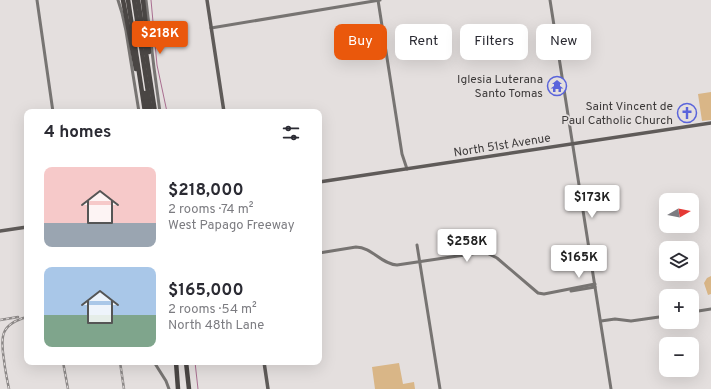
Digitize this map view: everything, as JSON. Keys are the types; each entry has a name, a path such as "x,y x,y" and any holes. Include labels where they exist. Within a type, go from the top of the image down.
{"highway":[{"path":"123,0 134,63 140,84"},
{"path":"128,0 144,109"},
{"path":"133,0 148,109"},
{"path":"133,0 151,109"},
{"path":"138,0 155,109"},
{"path":"145,0 154,90 154,104"},
{"path":"176,365 178,389"},
{"path":"186,365 189,389"}],"main road":[{"path":"206,0 224,109"},
{"name":"North 51st Avenue","path":"322,182 711,123"},
{"path":"0,232 24,228"},
{"path":"264,365 268,389"}],"street":[{"path":"37,0 53,109"},
{"path":"118,0 126,31 139,109"},
{"path":"145,0 160,109"},
{"path":"211,28 379,0 402,154 407,169"},
{"path":"550,0 611,389"},
{"path":"417,245 440,389"},
{"path":"322,252 352,247 362,247 391,264 401,265 478,253 487,253 497,258 537,294 595,286"},
{"path":"699,311 711,309"},
{"path":"601,321 615,319 631,321 659,317"},
{"path":"156,365 166,381 169,389"}],"shaded area":[{"path":"711,92 711,120 702,121 698,94"},
{"path":"711,276 711,294 708,295 704,283 707,278"},
{"path":"399,363 403,384 414,382 415,389 375,389 372,367"}],"waterway":[{"path":"151,0 157,65 166,109"},
{"path":"195,365 198,389"}],"railway":[{"path":"0,320 18,317"},
{"path":"9,389 2,344 4,332 12,323 24,318"},
{"path":"64,365 68,389"},
{"path":"120,365 124,389"}],"place":[{"name":"Iglesia Luterana Santo Tomas","path":"557,86"},
{"name":"Saint Vincent de Paul Catholic Church","path":"687,113"}]}
